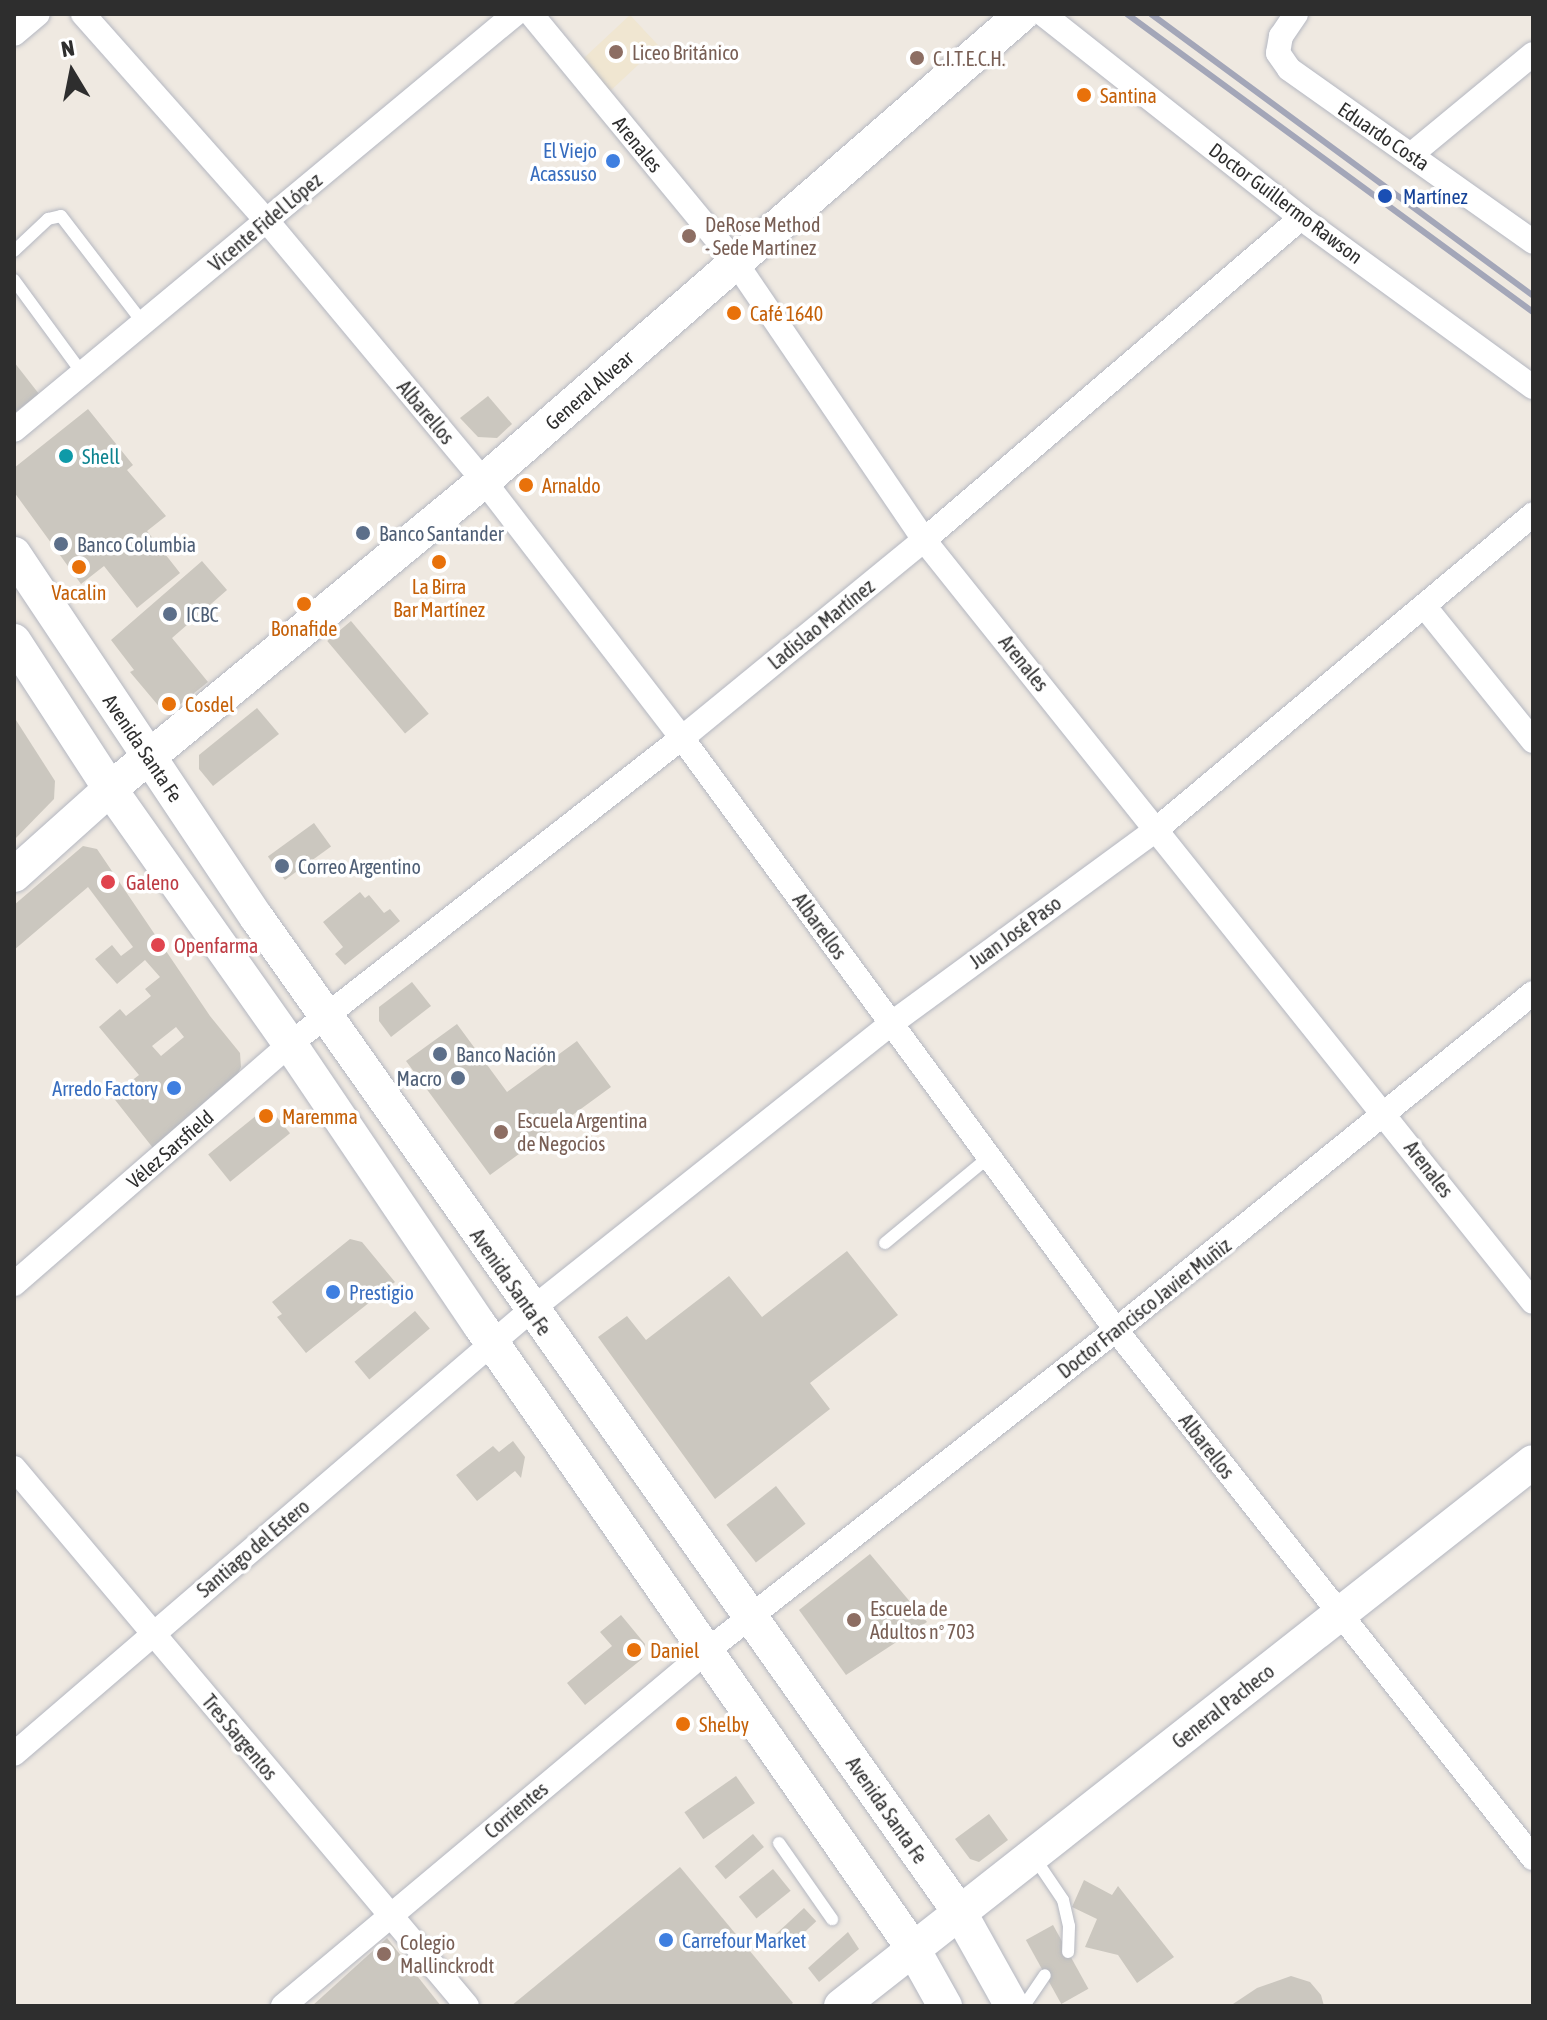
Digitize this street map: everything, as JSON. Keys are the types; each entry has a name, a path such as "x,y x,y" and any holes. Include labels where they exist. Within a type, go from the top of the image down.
{"main road":[{"name":"General Alvear","path":"14,875 110,789 484,481 1022,14"},
{"name":"Avenida Santa Fe","path":"14,554 257,918 531,1310 960,1913 1012,2006"},
{"path":"14,641 110,789 290,1044 492,1344 912,1947 945,2006"},
{"name":"General Pacheco","path":"841,2006 912,1947 960,1913 1533,1462"}],"street":[{"path":"14,34 38,14"},
{"name":"Albarellos","path":"83,14 267,221 484,481 682,738 1116,1330 1533,1858"},
{"name":"Vicente Fidel López","path":"14,430 515,14"},
{"name":"Arenales","path":"531,14 736,263 924,540 1158,828 1533,1302"},
{"name":"Doctor Guillermo Rawson","path":"1043,14 1301,218 1533,387"},
{"name":"Eduardo Costa","path":"1296,14 1281,36 1278,53 1304,82 1412,154 1533,242"},
{"path":"1412,154 1533,54"},
{"name":"Ladislao Martínez","path":"327,1014 682,738 924,540 1301,218"},
{"name":"Juan José Paso","path":"492,1344 892,1023 1158,828 1533,514"},
{"path":"1425,607 1533,741"},
{"name":"Doctor Francisco Javier Muñiz","path":"750,1617 1386,1115 1533,993"},
{"name":"Vélez Sarsfield","path":"14,1284 327,1014"},
{"name":"Santiago del Estero","path":"14,1754 492,1344"},
{"name":"Tres Sargentos","path":"14,1468 467,2006"},
{"name":"Corrientes","path":"283,2006 750,1617"}],"lane":[{"path":"14,251 48,219 61,216 143,323"},
{"path":"14,280 82,373"},
{"path":"885,1243 989,1157"},
{"path":"779,1843 832,1919"},
{"path":"1033,1855 1063,1900 1069,1926 1068,1952"},
{"path":"1024,2006 1045,1975"}],"shaded area":[{"name":"Liceo Británico","path":"630,15 659,46 607,94 578,63"}],"building":[{"path":"14,362 39,394 14,413"},
{"path":"488,396 512,424 497,438 478,437 460,418"},
{"path":"88,409 133,465 127,470 166,516 147,531 180,573 137,608 104,566 81,584 14,492 14,468"},
{"name":"ICBC","path":"202,561 227,590 172,638 208,682 173,710 162,710 130,672 134,670 111,640"},
{"path":"351,621 429,714 405,734 327,641"},
{"path":"257,708 279,734 213,786 199,769 199,755"},
{"path":"14,717 55,781 54,799 14,840"},
{"path":"314,823 331,846 285,880 268,857"},
{"path":"83,846 97,849 210,1016 240,1053 241,1067 235,1081 153,1148 112,1096 139,1075 99,1027 120,1009 126,1016 151,996 145,989 160,977 145,960 117,984 95,959 112,945 121,956 133,947 88,887 14,950 14,905","holes":["176,1027 184,1037 161,1056 152,1046"]},
{"path":"360,892 365,898 369,895 384,913 390,909 400,921 345,965 335,954 343,947 323,922"},
{"path":"412,982 431,1006 391,1037 379,1021 379,1007"},
{"path":"457,1024 507,1092 577,1041 611,1087 490,1175 406,1061"},
{"path":"268,1106 290,1133 230,1182 208,1154"},
{"name":"Prestigio","path":"350,1239 362,1242 395,1282 306,1353 277,1317 282,1314 272,1302"},
{"path":"847,1251 898,1315 810,1383 830,1409 715,1499 598,1337 627,1316 646,1340 729,1276 762,1317"},
{"path":"415,1311 430,1329 369,1379 354,1362"},
{"path":"513,1441 525,1457 521,1478 515,1471 477,1501 456,1475 493,1446 499,1452"},
{"path":"776,1486 806,1524 756,1563 726,1525"},
{"path":"870,1554 927,1622 846,1675 799,1610"},
{"path":"621,1615 645,1644 642,1659 585,1705 567,1683 612,1646 600,1632"},
{"path":"736,1776 755,1803 703,1839 684,1812"},
{"path":"989,1814 1008,1840 979,1862 970,1859 955,1839"},
{"path":"753,1834 764,1847 726,1879 715,1866"},
{"name":"Carrefour Market","path":"680,1867 793,2003 789,2006 511,2006"},
{"path":"773,1869 791,1891 756,1918 739,1897"},
{"path":"1084,1880 1112,1895 1118,1886 1174,1957 1137,1983 1118,1955 1085,1947 1097,1919 1072,1907"},
{"path":"804,1908 816,1921 785,1950 773,1937"},
{"path":"1053,1925 1088,1989 1061,2004 1026,1940"},
{"path":"848,1932 859,1949 819,1982 808,1968"},
{"path":"387,1938 441,2006 312,2006"},
{"path":"1291,1976 1310,1982 1321,1995 1324,2006 1230,2006 1257,1988"}],"railway":[{"path":"1127,14 1533,312"},
{"path":"1151,14 1533,296"}],"place":[{"name":"Liceo Británico","path":"616,52"},
{"name":"C.I.T.E.C.H.","path":"917,58"},
{"name":"Santina","path":"1084,95"},
{"name":"El Viejo Acassuso","path":"613,161"},
{"name":"Martínez","path":"1385,196"},
{"name":"DeRose Method - Sede Martinez","path":"689,236"},
{"name":"Café 1640","path":"734,313"},
{"name":"Shell","path":"66,456"},
{"name":"Arnaldo","path":"526,485"},
{"name":"Banco Santander","path":"363,533"},
{"name":"Banco Columbia","path":"61,544"},
{"name":"La Birra Bar Martínez","path":"439,562"},
{"name":"Vacalin","path":"79,567"},
{"name":"Bonafide","path":"304,604"},
{"name":"ICBC","path":"170,614"},
{"name":"Cosdel","path":"169,704"},
{"name":"Correo Argentino","path":"282,866"},
{"name":"Galeno","path":"108,882"},
{"name":"Openfarma","path":"158,945"},
{"name":"Banco Nación","path":"440,1054"},
{"name":"Macro","path":"458,1078"},
{"name":"Arredo Factory","path":"174,1088"},
{"name":"Maremma","path":"266,1116"},
{"name":"Escuela Argentina de Negocios","path":"501,1132"},
{"name":"Prestigio","path":"333,1292"},
{"name":"Escuela de Adultos nº 703","path":"854,1620"},
{"name":"Daniel","path":"634,1650"},
{"name":"Shelby","path":"683,1724"},
{"name":"Carrefour Market","path":"666,1940"},
{"name":"Colegio Mallinckrodt","path":"384,1954"}]}
